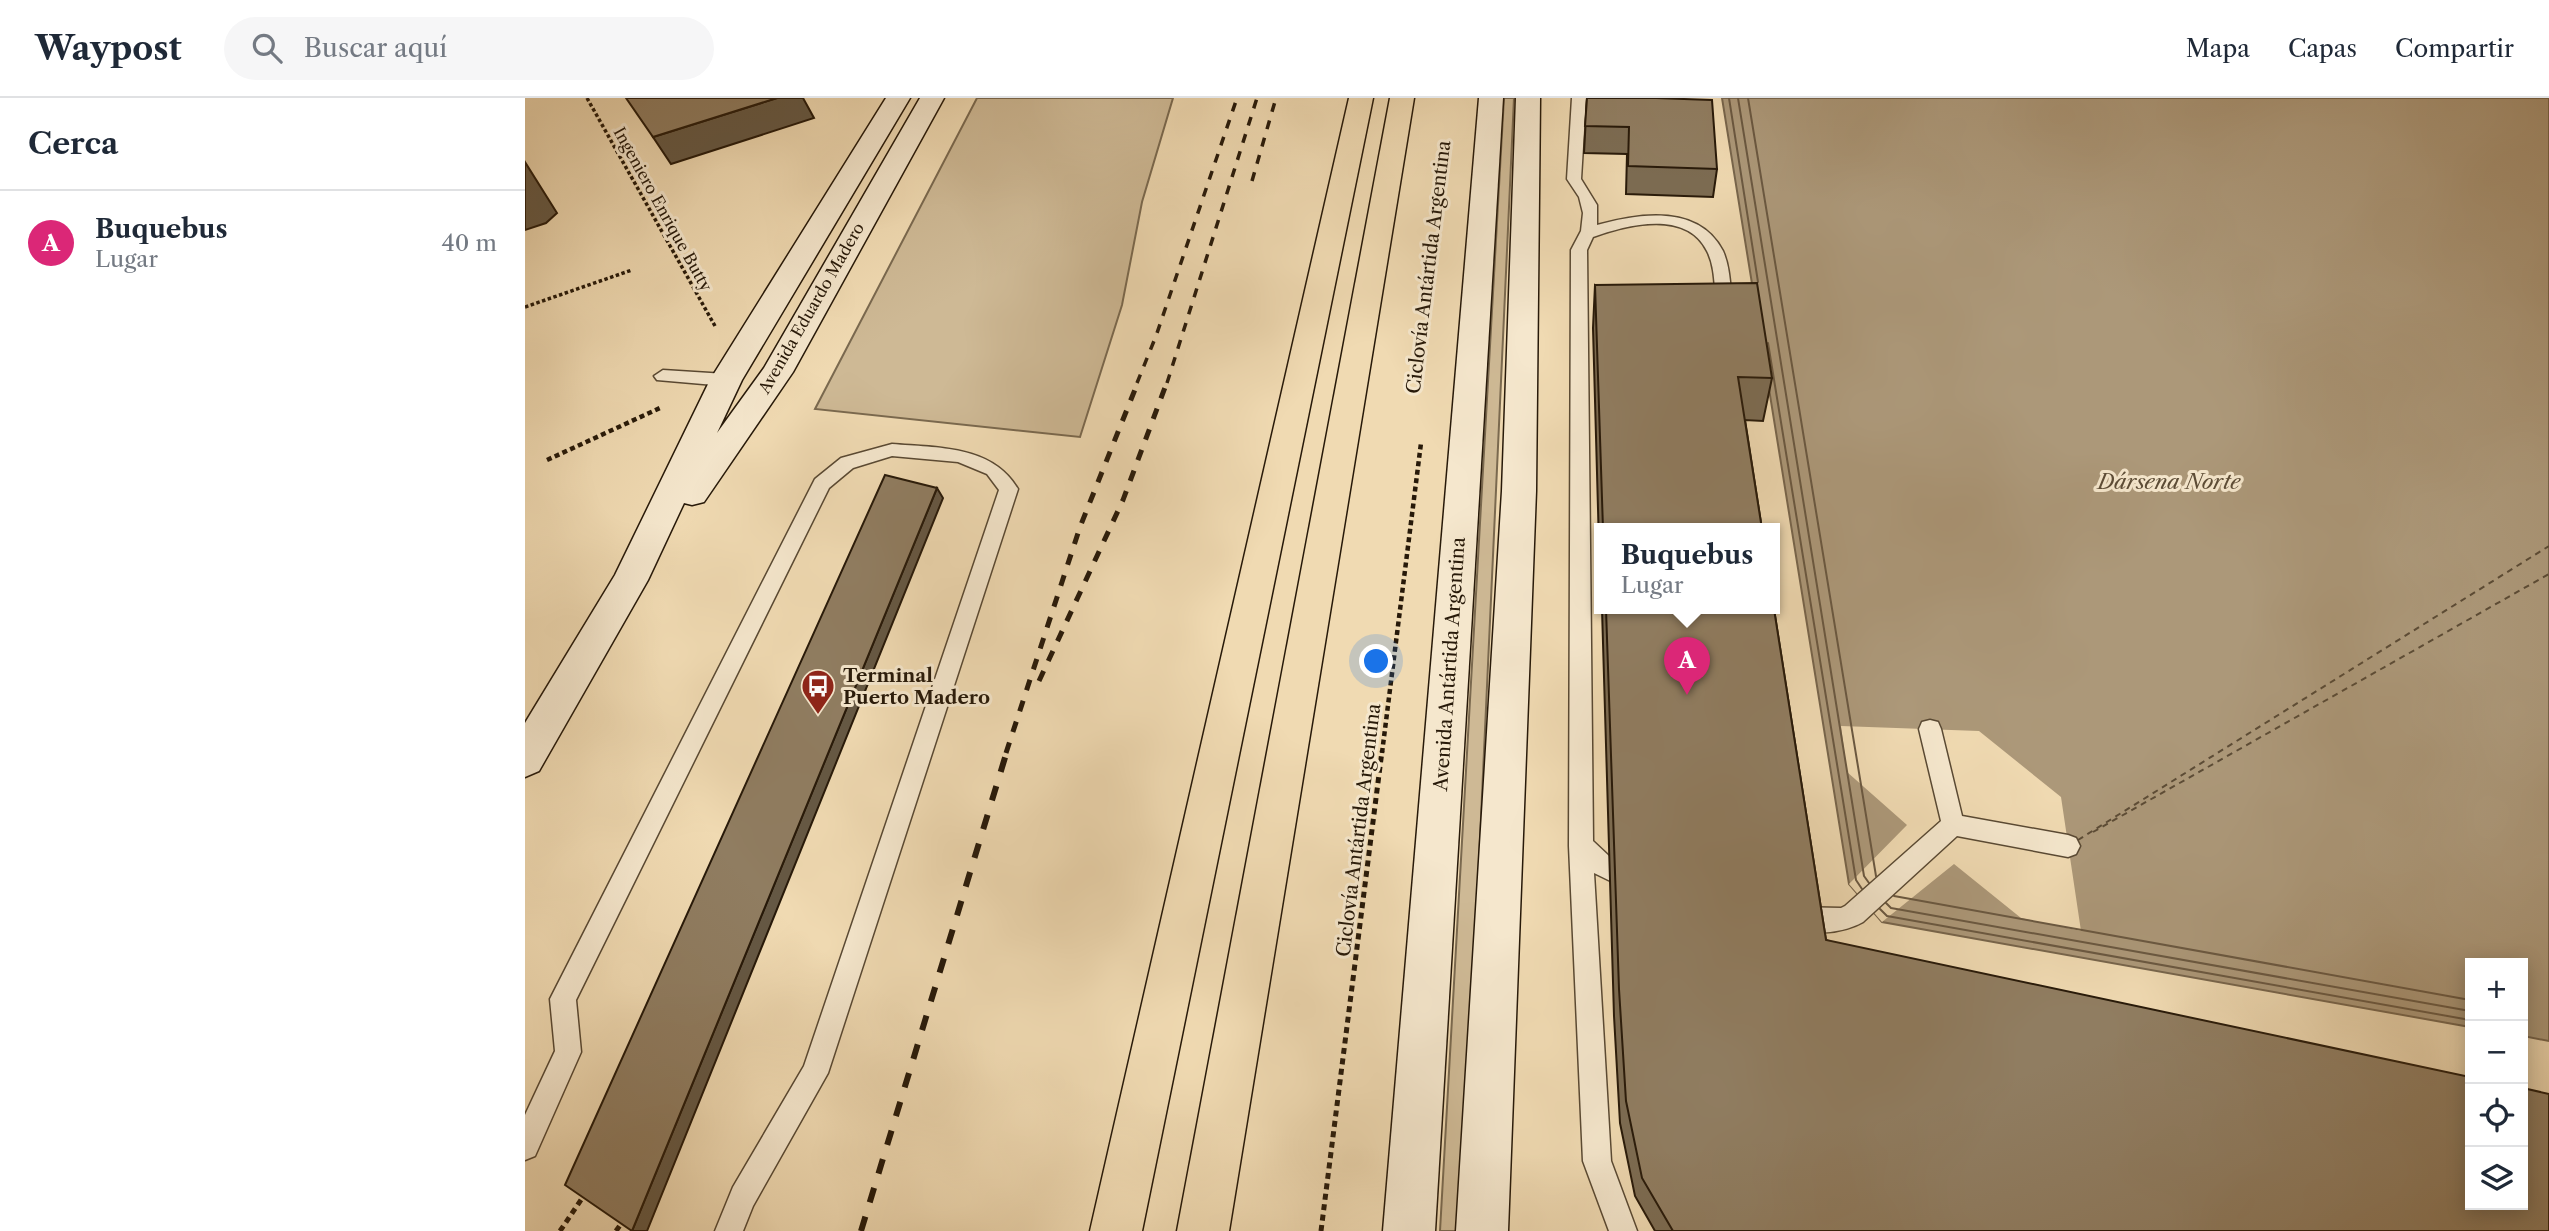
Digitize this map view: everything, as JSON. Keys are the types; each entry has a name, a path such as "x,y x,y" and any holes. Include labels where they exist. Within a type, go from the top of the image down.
{"highway":[{"path":"1116,1231 1361,98"},
{"path":"1203,1231 1402,98"}],"main road":[{"name":"Avenida Eduardo Madero","path":"525,760 630,580 726,380 898,98"},
{"name":"Avenida Eduardo Madero","path":"630,580 777,372 932,98"},
{"name":"Avenida Antártida Argentina","path":"1409,1231 1491,98"},
{"path":"1482,1231 1519,491 1528,98"}],"lane":[{"path":"1579,98 1574,179 1588,195 1591,207 1588,234 1579,250 1581,846 1597,1161 1623,1231"},
{"path":"1588,234 1610,224 1635,220 1658,219 1688,225 1706,238 1716,252 1726,321"},
{"path":"663,376 726,380"},
{"path":"525,1146 568,1052 563,999 822,484 847,463 892,450 960,456 993,469 1009,489 820,1061 743,1196 729,1231"},
{"path":"1930,729 1953,825"},
{"path":"1953,825 2068,846"},
{"path":"1777,919 1843,920 1854,914 1953,825"},
{"path":"1581,846 1601,864 1658,891"},
{"path":"1813,893 1822,912 1843,920"}],"path":[{"name":"Ingeniero Enrique Butty","path":"587,98 717,331 687,378"},
{"path":"525,307 632,270"},
{"path":"547,460 670,403 687,378"},
{"name":"Ciclovía Antártida Argentina","path":"1321,1231 1422,431"},
{"path":"563,1230 593,1182"},
{"path":"616,1231 629,1212"}],"shaded area":[{"path":"977,98 1173,98 1142,202 1122,305 1080,437 815,409"},
{"path":"1504,98 1514,98 1462,1231 1440,1231"}],"water":[{"name":"Dársena Norte","path":"1722,98 2549,98 2549,1041 2528,1037 2528,958 2465,958 2465,1026 1882,922 1849,884"}],"pier":[{"path":"1841,726 1979,731 2061,797 2081,931 2021,918 1954,864 1882,922 1849,884 1907,825 1847,772"}],"building":[{"path":"626,98 777,98 653,137"},
{"path":"1587,98 1712,100 1717,169 1628,166 1629,127 1585,126"},
{"path":"1757,283 1772,378 1738,377 1761,523 1603,523 1595,285"},
{"path":"885,475 937,488 632,1231 565,1185"},
{"path":"1606,614 1775,614 1826,940 2465,1076 2465,1210 2528,1210 2528,1089 2549,1094 2549,1231 1673,1231 1642,1178 1626,1101 1619,989"}],"ferry route":[{"path":"2078,840 2549,546"},
{"path":"2093,832 2549,574"}],"railway":[{"path":"1137,383 1156,336 1237,98"},
{"path":"1167,383 1257,98"},
{"path":"1252,181 1276,98"},
{"path":"1006,753 1080,527 1138,382"},
{"path":"1039,681 1123,500 1167,382"},
{"path":"861,1231 1007,751"}],"place":[{"name":"Buquebus","path":"1687,695"},
{"name":"Terminal Puerto Madero","path":"818,716"}]}
